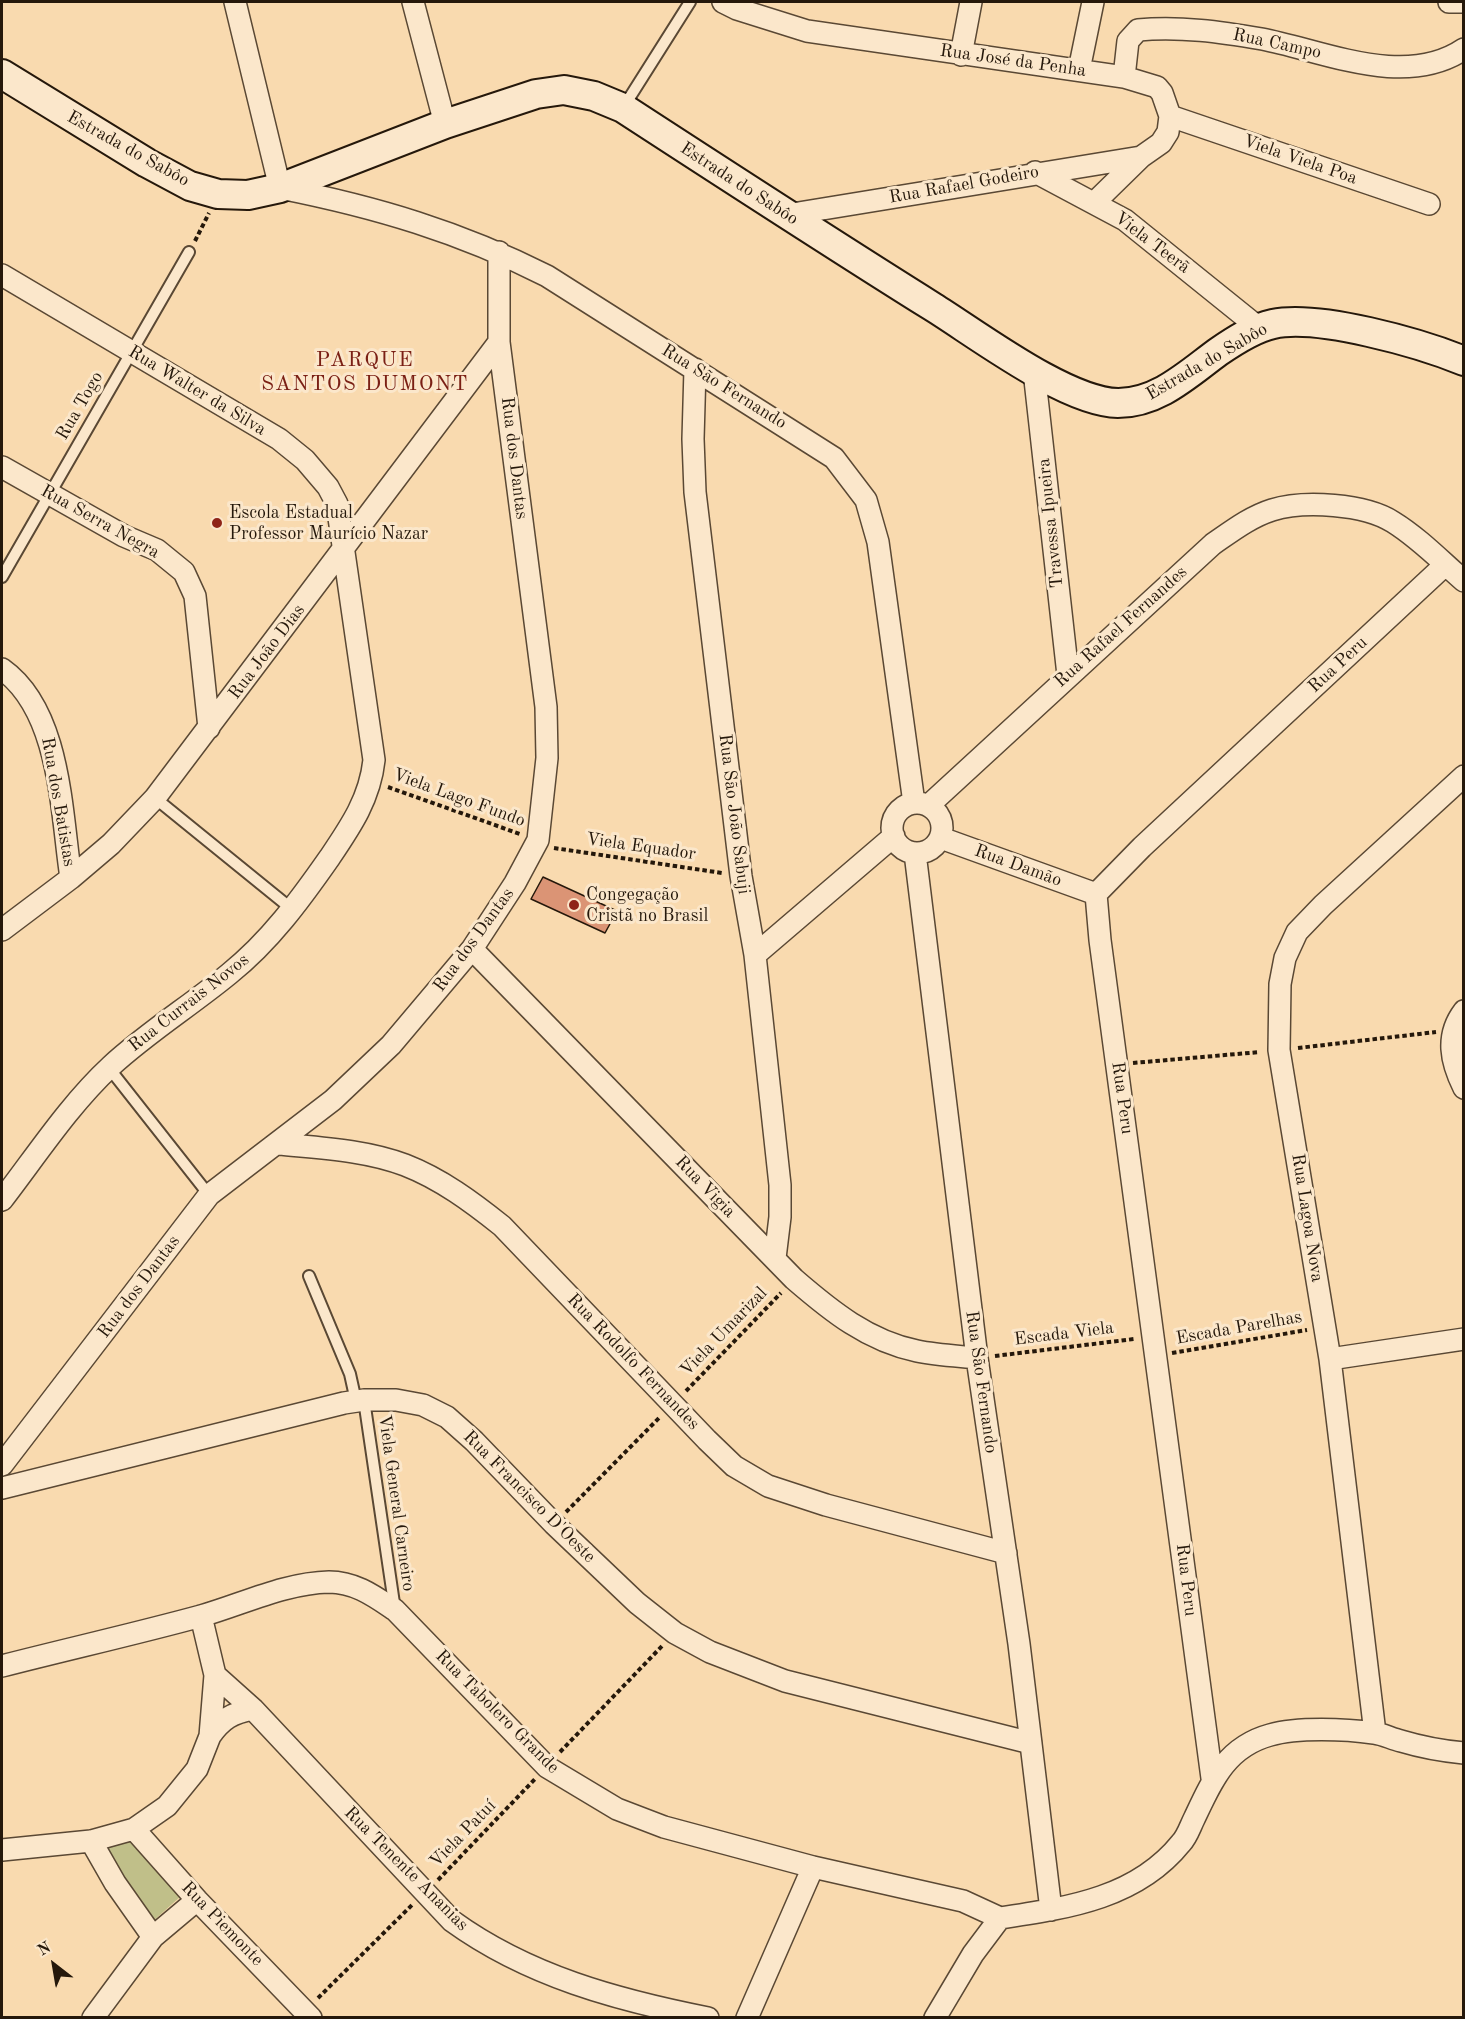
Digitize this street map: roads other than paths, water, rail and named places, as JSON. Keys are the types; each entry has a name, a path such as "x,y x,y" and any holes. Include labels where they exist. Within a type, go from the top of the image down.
{"street":[{"path":"235,2 280,188"},
{"path":"413,2 445,124"},
{"name":"Rua José da Penha","path":"723,2 737,9 807,31 961,55 1124,76 1157,87 1162,93 1170,116"},
{"path":"961,55 971,2"},
{"path":"1079,70 1093,2"},
{"path":"1449,2 1464,2"},
{"name":"Rua Campo","path":"1124,76 1128,41 1138,30 1192,29 1224,33 1384,65 1411,66 1437,62 1464,49"},
{"name":"Estrada do Sabôo","path":"2,74 147,163 190,186 218,195 248,195 280,188 510,101 564,90 594,96 623,108 786,215 1034,371 1091,398 1115,403 1133,402 1153,396 1186,378 1220,351 1259,328 1294,322 1324,324 1431,348 1464,361"},
{"path":"1095,202 1164,137 1168,132 1170,116"},
{"name":"Viela Viela Poa","path":"1170,116 1429,204"},
{"name":"Rua Rafael Godeiro","path":"786,215 1035,172 1142,157"},
{"name":"Viela Teerã","path":"1035,172 1125,220 1164,249 1259,328"},
{"name":"Rua São Fernando","path":"280,188 343,200 403,216 443,229 499,252 547,276 834,458 866,500 878,542 922,804"},
{"name":"Rua dos Dantas","path":"2,1465 209,1195 279,1144 333,1100 391,1045 472,949 515,883 538,840 547,758 546,707 499,342 499,252"},
{"name":"Rua Walter da Silva","path":"2,275 279,439 305,460 328,487 337,504 345,548"},
{"name":"Rua João Dias","path":"2,930 71,878 111,844 155,798 345,548 433,426 499,342"},
{"name":"Rua São João Sabuji","path":"695,369 693,439 695,492 741,876 755,955 780,1185 780,1217 775,1258"},
{"name":"Travessa Ipueira","path":"1034,371 1068,675"},
{"name":"Rua Serra Negra","path":"2,467 124,536 157,550 184,572 195,596 209,728"},
{"name":"Rua Rafael Fernandes","path":"922,804 1213,544 1246,521 1273,510 1341,506 1369,512 1391,520 1464,581"},
{"name":"Rua Currais Novos","path":"2,1200 61,1123 109,1068 230,974 293,910 349,830 372,781 372,737 345,548"},
{"name":"Rua Peru","path":"1212,1778 1100,940 1096,894 1142,847 1445,565"},
{"name":"Rua dos Batistas","path":"2,669 28,695 42,720 51,748 71,878"},
{"name":"Rua Lagoa Nova","path":"1375,1733 1330,1359 1279,1050 1280,995 1285,958 1297,932 1323,905 1464,776"},
{"path":"907,804 922,804 940,817 941,838 932,848 915,853 902,848 892,829 896,814 907,804"},
{"path":"755,955 894,836"},
{"name":"Rua Damão","path":"941,838 1096,894"},
{"name":"Rua São Fernando","path":"915,853 977,1358 1006,1553 1051,1910"},
{"name":"Rua Vigia","path":"472,949 794,1279 852,1326 916,1351 977,1358"},
{"path":"1464,1011 1452,1030 1451,1051 1456,1072 1464,1088"},
{"name":"Rua Rodolfo Fernandes","path":"279,1144 367,1155 404,1164 468,1199 502,1226 734,1466 768,1486 826,1506 1006,1553"},
{"path":"1330,1359 1464,1340"},
{"name":"Rua Francisco D'Oeste","path":"2,1488 360,1400 396,1400 423,1405 447,1417 637,1603 675,1633 710,1652 785,1681 1031,1743"},
{"name":"Rua Tabolero Grande","path":"2,1666 201,1616 285,1589 330,1582 349,1584 370,1593 395,1610 547,1767 617,1809 664,1827 813,1867 963,1901 1000,1918"},
{"path":"201,1616 214,1675 210,1736"},
{"name":"Rua Tenente Ananias","path":"214,1675 253,1709 452,1921 482,1943 526,1965 582,1987 708,2018"},
{"path":"2,1850 92,1841 134,1829 168,1806 197,1769 210,1736 221,1719 237,1712 253,1709"},
{"path":"935,2018 973,1954 1000,1918 1051,1910 1106,1897 1137,1882 1163,1863 1183,1842 1212,1778 1228,1757 1246,1743 1271,1734 1300,1731 1375,1733 1402,1742 1464,1753"},
{"name":"Rua Piemonte","path":"134,1829 197,1900 308,2014"},
{"path":"92,1841 115,1883 153,1937"},
{"path":"747,2018 813,1867"},
{"path":"93,2018 153,1937 197,1900"}],"lane":[{"path":"623,108 690,2"},
{"name":"Rua Togo","path":"2,577 189,252"},
{"path":"155,798 293,910"},
{"path":"109,1068 209,1195"},
{"name":"Viela General Carneiro","path":"309,1276 360,1400 395,1610"}],"place":[{"name":"Escola Estadual Professor Maurício Nazar","path":"217,523"},
{"name":"Congegação Cristã no Brasil","path":"574,905"}],"district":[{"name":"PARQUE SANTOS DUMONT","path":"365,372"}]}
